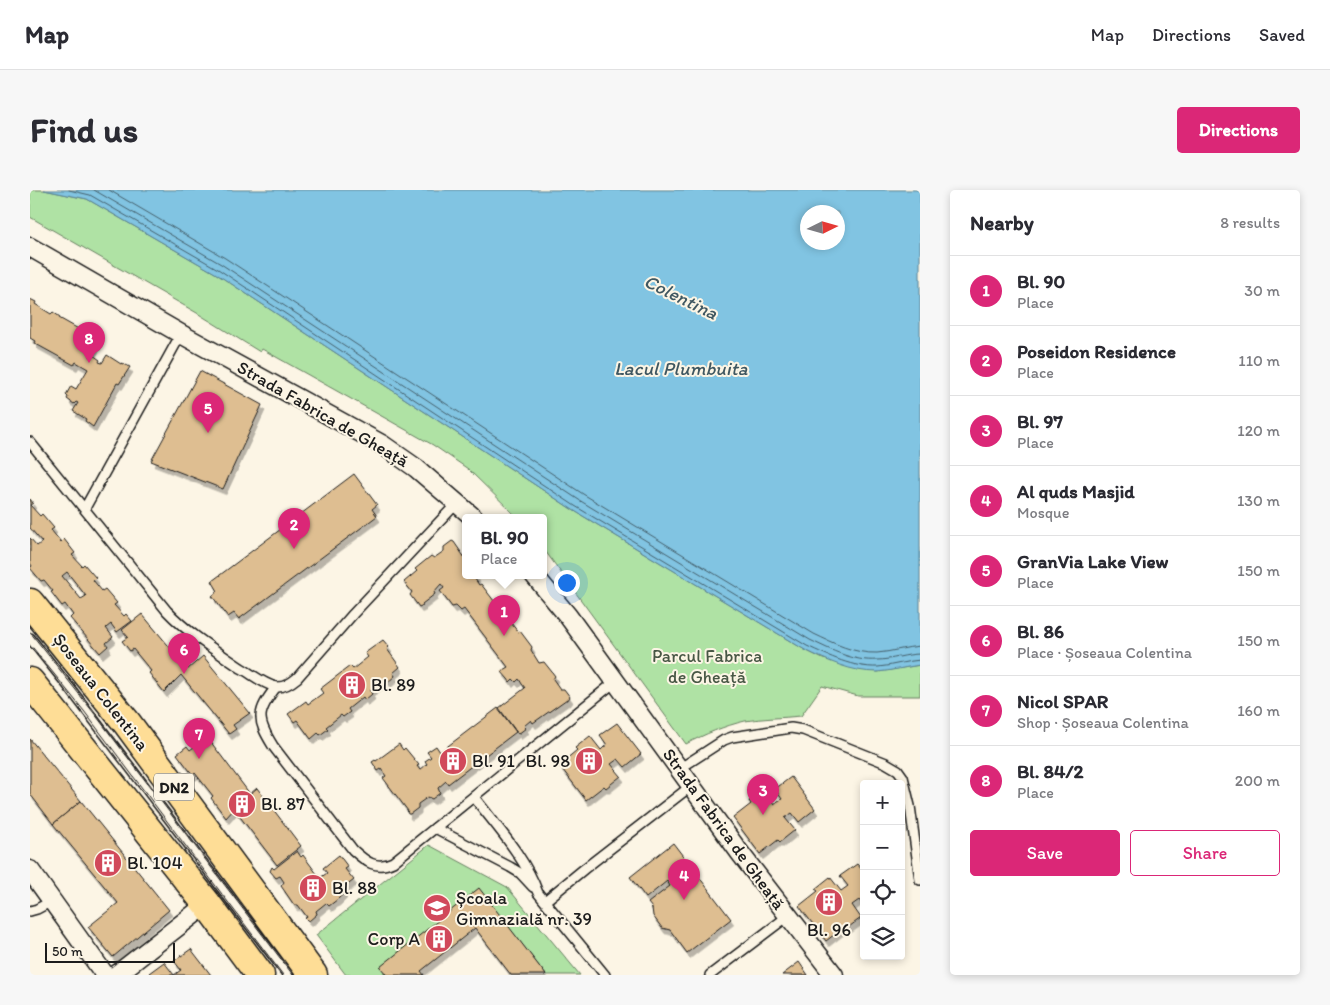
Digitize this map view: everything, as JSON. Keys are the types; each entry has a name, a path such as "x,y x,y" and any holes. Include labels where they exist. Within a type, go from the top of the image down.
{"main road":[{"name":"Șoseaua Colentina","path":"30,604 127,723 313,975"},
{"name":"DN2","path":"30,682 207,904 260,975"}],"street":[{"name":"Strada Fabrica de Gheață","path":"30,247 182,334 383,445 416,468 470,514"},
{"name":"Strada Fabrica de Gheață","path":"537,579 616,681 691,786 834,975"},
{"path":"30,870 105,975"},
{"path":"116,975 207,904"}],"lane":[{"path":"85,508 182,334"},
{"path":"30,442 167,611 180,624 192,635 258,679 276,687 286,685 297,678 353,614 457,503"},
{"path":"30,638 70,687 288,975"},
{"path":"276,687 262,706 260,713 263,730 273,746 353,850 372,864 385,866 393,862 616,681"},
{"path":"679,769 728,738 791,728 803,730 886,763 898,770 903,777 910,806 920,880"},
{"path":"545,902 584,869 691,786"},
{"path":"474,797 521,858 534,880 538,893"},
{"path":"435,828 520,873 605,975"},
{"path":"30,911 52,901"},
{"path":"710,975 788,916"}],"green space":[{"name":"Parcul Fabrica de Gheață","path":"30,190 44,190 87,199 215,273 573,510 805,650 823,659 878,672 920,665 920,696 858,696 822,686 801,716 745,721 730,725 686,744 547,553 547,514 514,514 468,469 433,445 262,349 260,352 197,313 30,217"},
{"name":"Școala Gimnazială nr. 39","path":"429,845 507,887 580,975 546,975 479,889 381,967 387,975 346,975 316,935"}],"water":[{"name":"Lacul Plumbuita","path":"44,190 920,190 920,665 867,672 840,665 805,650 573,510 215,273 87,199"}],"building":[{"path":"30,299 51,314 53,312 59,318 90,334 89,336 99,341 90,356 92,357 93,355 102,363 107,355 121,364 130,367 119,384 117,383 93,427 85,421 86,419 73,411 78,403 74,404 67,399 66,395 71,386 76,389 88,369 76,362 74,365 34,343 35,341 30,338"},
{"path":"200,371 262,405 223,489 151,461"},
{"path":"354,474 377,505 372,509 377,516 239,619 234,613 228,617 212,596 218,591 212,581"},
{"path":"30,505 40,516 42,514 54,528 51,530 61,542 64,539 75,553 72,555 82,566 84,564 96,578 93,580 102,591 105,589 117,603 114,605 124,616 126,614 132,621 117,632 111,624 106,628 113,637 106,643 108,646 100,653 70,618 73,615 65,604 62,606 44,580 41,581 30,568 32,566 30,563 30,538 37,546 42,542 30,528","holes":["67,572 86,596 81,599 62,576"]},
{"path":"452,541 454,542 462,554 462,579 475,579 479,585 481,584 532,647 531,650 539,663 544,662 555,676 553,679 560,689 564,689 570,697 567,701 567,699 533,723 531,720 524,726 526,728 518,734 499,708 525,688 519,679 516,682 513,679 510,682 501,671 508,667 464,609 461,611 456,606 452,607 440,591 444,588 441,584 434,592 435,594 419,607 410,595 412,592 404,582 417,571 415,569 431,556 434,558 444,551 444,547"},
{"path":"142,614 188,669 203,656 250,713 233,725 236,729 229,734 181,675 164,692 149,673 151,671 133,649 130,651 122,641 128,637 122,630"},
{"name":"Bl. 89","path":"383,640 400,667 393,673 395,676 388,682 386,679 370,691 372,694 365,700 363,697 348,709 350,712 343,717 341,715 326,727 328,729 320,735 318,733 311,739 297,720 294,722 288,714 306,701 308,704 323,693 320,689 350,666 353,669 368,657 365,653"},
{"name":"Bl. 91","path":"498,708 516,732 448,784 446,781 438,788 440,793 432,799 428,797 418,804 418,808 408,814 408,811 383,778 386,776 381,769 378,771 372,762 399,744 403,750 405,748 419,765 417,766 420,770 427,764 425,761 431,757 427,752 436,746 440,752"},
{"name":"Bl. 98","path":"617,723 641,754 625,767 618,759 611,764 621,776 586,800 559,765 590,736 601,750 607,745 600,735"},
{"name":"Bl. 87","path":"207,737 250,794 257,788 301,846 277,865 234,809 226,818 211,798 213,796 195,773 193,775 177,754 187,746 190,750"},
{"path":"30,739 81,801 53,824 30,794"},
{"path":"791,777 815,809 799,822 792,813 785,818 795,830 760,854 733,818 751,804 749,801 764,790 774,804 782,799 775,789"},
{"name":"Bl. 104","path":"81,801 169,910 113,957 88,927 118,903 53,824"},
{"path":"673,843 731,919 687,953 670,930 662,928 653,916 652,908 648,903 670,886 667,881 646,898 630,877"},
{"name":"Bl. 88","path":"297,851 301,857 303,855 320,878 327,873 323,868 339,855 348,867 345,869 354,880 341,890 344,893 338,899 329,906 326,903 316,911 317,914 309,921 305,918 307,917 298,905 294,905 281,886 284,882 280,876 276,878 270,871 272,867 274,869"},
{"name":"Bl. 96","path":"857,864 860,867 860,901 859,900 852,905 860,919 846,929 844,927 826,941 799,906 818,891 815,889 830,877 841,891 848,886 840,876"},
{"name":"Corp A","path":"479,888 546,975 511,975 475,928 421,971 424,975 387,975 380,967"},
{"path":"191,949 211,975 174,975 181,970 174,961"},
{"path":"164,962 174,975 151,975 149,973"},
{"path":"799,962 808,975 782,975"}],"tram line":[{"path":"30,632 94,713 293,975"},
{"path":"33,648 84,711 283,975"}],"place":[{"name":"Bl. 84/2","path":"89,363"},
{"name":"GranVia Lake View","path":"208,433"},
{"name":"Poseidon Residence","path":"294,549"},
{"name":"Bl. 90","path":"504,636"},
{"name":"Bl. 86","path":"184,674"},
{"name":"Bl. 89","path":"352,685"},
{"name":"Nicol SPAR","path":"199,759"},
{"name":"Bl. 91","path":"453,761"},
{"name":"Bl. 98","path":"589,761"},
{"name":"Bl. 87","path":"242,804"},
{"name":"Bl. 97","path":"763,815"},
{"name":"Bl. 104","path":"108,863"},
{"name":"Bl. 88","path":"313,888"},
{"name":"Al quds Masjid","path":"684,900"},
{"name":"Bl. 96","path":"829,902"},
{"name":"Școala Gimnazială nr. 39","path":"437,908"},
{"name":"Corp A","path":"439,939"}],"water label":[{"name":"Colentina","path":"681,297"}]}
